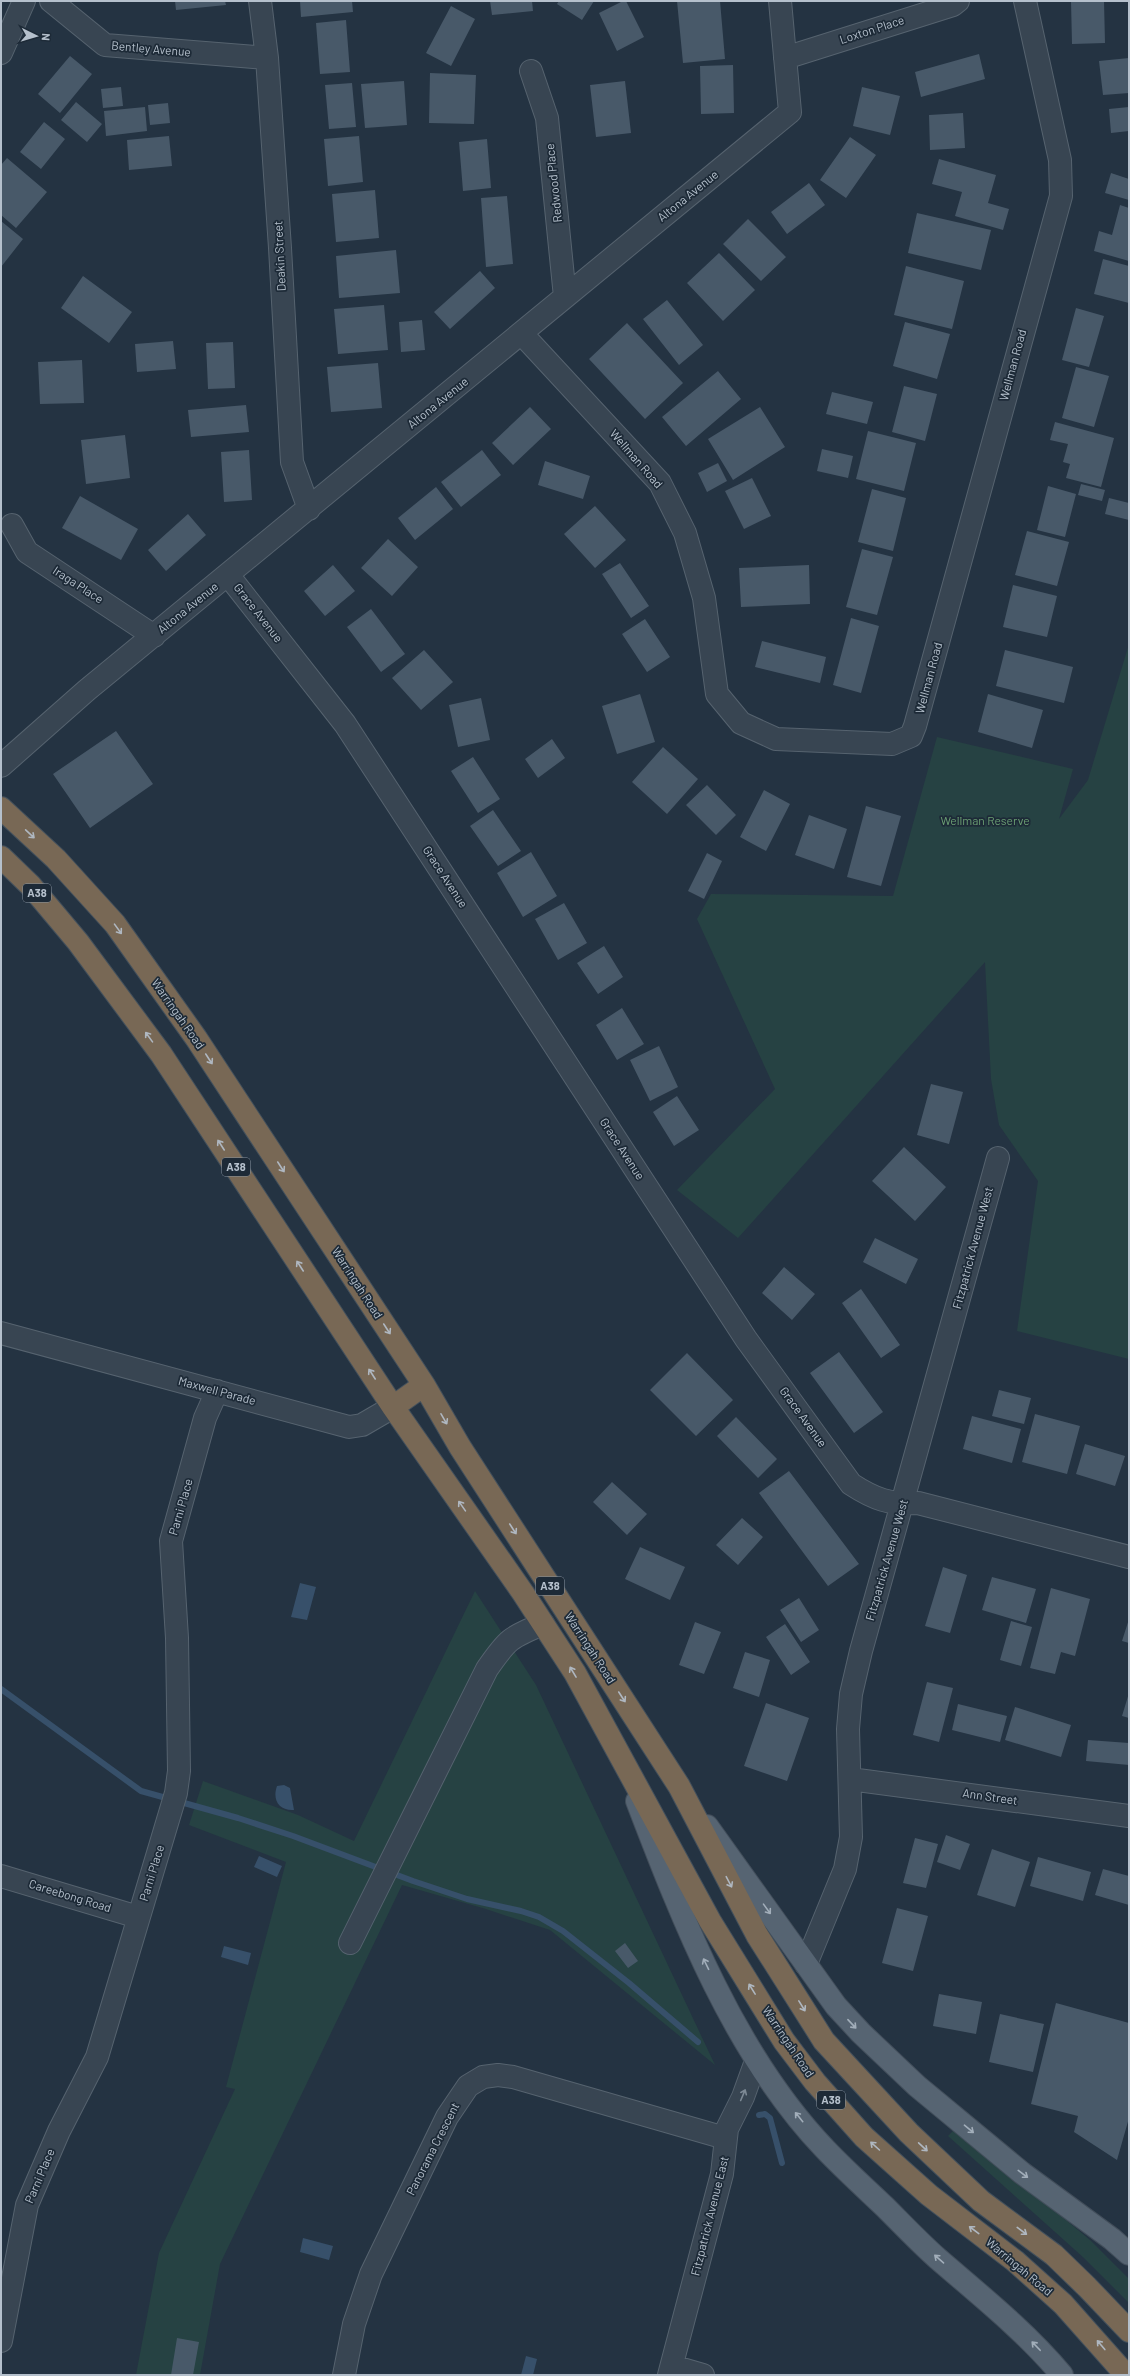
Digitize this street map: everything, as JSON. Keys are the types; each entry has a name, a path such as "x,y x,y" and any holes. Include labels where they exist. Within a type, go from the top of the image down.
{"highway":[{"name":"Warringah Road","path":"1,808 56,859 114,924 200,1045 424,1385 464,1454 679,1786 757,1935 824,2041 909,2133 982,2201 1054,2255 1088,2287 1129,2331"},
{"name":"Warringah Road","path":"1,856 31,886 78,942 157,1048 393,1407 543,1624 574,1673 710,1921 784,2041 815,2082 864,2136 923,2190 1015,2261 1063,2304 1126,2375"},
{"name":"Maxwell Parade","path":"393,1407 424,1385"}],"main road":[{"name":"Warringah Road","path":"619,1756 692,1935 756,2061 824,2148 936,2257 1036,2345 1062,2375"},
{"name":"Warringah Road","path":"679,1786 836,2006 861,2033 917,2086 1022,2173 1112,2239 1129,2254"}],"street":[{"path":"1,53 20,5 24,1"},
{"name":"Bentley Avenue","path":"51,1 105,45 267,58"},
{"name":"Deakin Street","path":"260,1 267,58 292,462 309,509"},
{"name":"Altona Avenue","path":"1,766 154,636 790,112 780,1"},
{"name":"Loxton Place","path":"786,58 953,4 958,1"},
{"name":"Wellman Road","path":"522,334 660,483 685,533 704,598 717,694 741,723 776,739 892,744 911,736 1060,196 1060,160 1026,1"},
{"name":"Redwood Place","path":"530,71 547,118 565,297"},
{"name":"Iraga Place","path":"12,525 27,552 154,636"},
{"name":"Grace Avenue","path":"228,576 346,724 746,1339 851,1484 872,1497 903,1504 918,1503 1129,1557"},
{"name":"Fitzpatrick Avenue West","path":"806,1964 845,1869 851,1837 848,1729 851,1694 862,1647 998,1158"},
{"name":"Maxwell Parade","path":"1,1333 349,1427 362,1425 393,1407"},
{"name":"Parni Place","path":"1,2341 26,2205 59,2131 97,2057 176,1793 179,1772 177,1638 171,1541 205,1418 217,1391"},
{"path":"350,1943 487,1669 501,1648 514,1636 543,1624"},
{"name":"Ann Street","path":"850,1779 1129,1816"},
{"name":"Careebong Road","path":"1,1876 138,1917"},
{"name":"Fitzpatrick Avenue East","path":"670,2370 722,2174 726,2133 743,2097 756,2061"},
{"name":"Panorama Crescent","path":"344,2375 356,2318 371,2274 447,2117 468,2086 483,2077 498,2075 513,2077 726,2133"},
{"path":"670,2370 703,2375"}],"green space":[{"name":"Wellman Reserve","path":"1129,644 1129,1359 1017,1331 1038,1181 999,1125 991,1079 985,962 738,1238 677,1190 775,1089 697,919 711,894 893,896 937,737 1073,769 1059,819 1088,780"},
{"path":"475,1591 536,1685 715,2065 550,1930 486,1909 402,1885 220,2264 200,2375 136,2375 159,2253 235,2089 226,2087 286,1862 189,1825 203,1781 298,1815 354,1841"},
{"path":"956,2128 1090,2240 1129,2279 1129,2303 1084,2258 948,2136"}],"water":[{"path":"300,1583 316,1587 307,1620 291,1617"},
{"path":"284,1785 290,1788 294,1810 284,1809 276,1800 275,1796 277,1786"},
{"path":"259,1856 282,1866 277,1877 254,1867"},
{"path":"224,1946 251,1953 248,1965 221,1957"},
{"path":"303,2238 333,2246 329,2260 300,2252"},
{"path":"526,2356 537,2359 533,2375 521,2375"}],"building":[{"path":"175,1 225,1 226,5 176,10"},
{"path":"300,1 352,1 353,12 301,17"},
{"path":"490,1 532,1 533,11 492,15"},
{"path":"559,1 594,1 582,20 557,4"},
{"path":"623,1 626,1 644,37 617,51 599,13"},
{"path":"677,1 720,1 725,59 683,63"},
{"path":"1071,1 1104,1 1105,43 1072,44"},
{"path":"451,6 475,19 451,66 426,53"},
{"path":"346,20 350,72 320,74 316,23"},
{"path":"979,54 985,79 921,97 915,72"},
{"path":"70,56 92,74 60,113 38,94"},
{"path":"1129,58 1129,93 1103,95 1099,61"},
{"path":"733,65 734,113 701,114 700,66"},
{"path":"430,73 476,75 474,124 429,123"},
{"path":"404,81 407,125 365,128 361,84"},
{"path":"625,81 631,133 596,137 590,85"},
{"path":"352,83 356,127 329,129 325,85"},
{"path":"121,87 123,106 103,108 101,89"},
{"path":"862,87 900,96 890,135 853,126"},
{"path":"76,102 102,124 87,142 61,120"},
{"path":"168,103 170,123 150,125 148,105"},
{"path":"145,107 147,131 106,136 104,111"},
{"path":"1129,107 1129,131 1111,133 1109,109"},
{"path":"963,113 965,148 930,150 929,115"},
{"path":"44,122 65,139 41,169 20,152"},
{"path":"169,136 172,166 129,170 127,140"},
{"path":"359,136 363,182 328,186 324,139"},
{"path":"850,137 876,155 846,198 820,180"},
{"path":"487,139 491,188 463,191 459,142"},
{"path":"7,158 47,192 16,228 1,215 1,165"},
{"path":"939,159 996,175 988,203 1009,209 1003,230 955,216 962,192 932,184"},
{"path":"1111,173 1129,179 1129,200 1105,193"},
{"path":"809,183 825,205 787,234 771,212"},
{"path":"375,190 379,238 336,242 332,194"},
{"path":"507,196 513,264 486,267 481,198"},
{"path":"1120,205 1129,208 1129,261 1094,251 1099,231 1112,235"},
{"path":"917,213 991,230 981,270 908,253"},
{"path":"748,219 786,257 761,281 723,244"},
{"path":"1,221 23,239 1,267"},
{"path":"396,250 400,293 339,298 336,256"},
{"path":"719,253 755,290 723,321 687,283"},
{"path":"1103,259 1129,266 1129,303 1094,294"},
{"path":"906,266 964,281 952,329 894,315"},
{"path":"480,271 495,288 450,329 434,312"},
{"path":"83,276 132,312 109,343 61,308"},
{"path":"667,300 703,345 679,365 643,319"},
{"path":"384,305 388,350 338,354 334,309"},
{"path":"1076,308 1104,316 1089,367 1062,360"},
{"path":"422,320 425,350 401,352 399,322"},
{"path":"905,322 950,334 937,379 893,366"},
{"path":"627,323 683,383 645,419 589,359"},
{"path":"173,341 176,369 137,372 135,344"},
{"path":"233,342 235,388 208,389 206,343"},
{"path":"82,360 84,403 40,404 38,362"},
{"path":"378,363 382,408 331,412 327,367"},
{"path":"1076,367 1109,376 1094,427 1062,418"},
{"path":"718,371 741,399 686,446 662,417"},
{"path":"904,386 937,394 925,441 892,432"},
{"path":"832,392 873,402 867,424 826,414"},
{"path":"246,405 249,432 191,437 188,410"},
{"path":"530,407 551,429 513,465 492,443"},
{"path":"760,407 785,447 733,480 708,439"},
{"path":"1055,422 1114,438 1101,487 1066,478 1070,464 1063,462 1068,444 1050,440"},
{"path":"868,431 916,443 904,491 856,479"},
{"path":"125,435 130,478 86,484 81,440"},
{"path":"822,449 853,456 848,478 817,471"},
{"path":"249,450 252,500 224,502 221,452"},
{"path":"482,450 501,475 461,507 441,482"},
{"path":"545,461 590,476 583,499 538,485"},
{"path":"718,463 727,481 707,492 698,473"},
{"path":"752,478 771,516 744,529 725,491"},
{"path":"1081,484 1105,490 1102,501 1078,495"},
{"path":"1048,486 1076,494 1065,537 1037,530"},
{"path":"436,487 453,509 415,540 398,518"},
{"path":"872,489 906,498 893,551 858,542"},
{"path":"80,496 138,529 121,560 62,528"},
{"path":"1109,498 1129,503 1129,520 1105,514"},
{"path":"595,506 626,540 595,568 564,534"},
{"path":"188,514 206,535 166,571 148,550"},
{"path":"1027,531 1069,542 1057,586 1015,575"},
{"path":"388,539 418,567 392,596 361,568"},
{"path":"862,549 893,557 877,615 846,607"},
{"path":"620,563 649,606 631,618 602,574"},
{"path":"333,565 355,591 325,616 304,591"},
{"path":"809,565 810,604 741,607 739,568"},
{"path":"1013,585 1057,596 1047,637 1003,627"},
{"path":"371,609 405,654 381,672 347,627"},
{"path":"851,618 879,626 861,693 833,685"},
{"path":"645,619 670,657 647,672 622,634"},
{"path":"762,641 826,657 820,683 755,667"},
{"path":"424,650 453,682 421,710 392,678"},
{"path":"1005,650 1073,667 1064,703 996,686"},
{"path":"640,694 655,742 617,754 602,706"},
{"path":"988,694 1043,710 1032,748 978,732"},
{"path":"481,698 490,740 458,747 449,705"},
{"path":"116,731 153,784 90,828 53,774"},
{"path":"552,739 565,758 538,778 525,759"},
{"path":"663,747 698,779 667,814 632,782"},
{"path":"473,757 500,799 478,813 451,771"},
{"path":"707,785 736,815 716,835 686,805"},
{"path":"764,790 790,804 766,851 740,837"},
{"path":"866,806 901,816 881,886 847,877"},
{"path":"493,810 521,851 498,866 470,826"},
{"path":"809,815 847,829 834,869 795,855"},
{"path":"531,852 557,896 523,917 497,873"},
{"path":"707,853 722,861 704,899 688,891"},
{"path":"564,903 587,943 558,960 535,919"},
{"path":"604,946 623,977 598,994 577,963"},
{"path":"622,1008 644,1044 617,1060 596,1025"},
{"path":"659,1046 678,1087 650,1101 630,1060"},
{"path":"931,1084 963,1092 949,1144 917,1135"},
{"path":"677,1096 699,1130 674,1146 653,1112"},
{"path":"904,1147 946,1187 915,1221 872,1181"},
{"path":"875,1238 918,1259 906,1284 863,1262"},
{"path":"784,1267 815,1294 792,1320 762,1293"},
{"path":"861,1289 900,1345 881,1358 842,1303"},
{"path":"839,1352 883,1412 854,1433 810,1373"},
{"path":"687,1353 733,1400 696,1436 650,1390"},
{"path":"999,1390 1031,1398 1024,1424 992,1416"},
{"path":"1035,1414 1080,1426 1067,1474 1022,1462"},
{"path":"972,1416 1021,1429 1012,1463 963,1449"},
{"path":"736,1417 777,1459 758,1478 717,1436"},
{"path":"1085,1444 1125,1456 1115,1486 1076,1474"},
{"path":"789,1471 859,1564 828,1586 759,1493"},
{"path":"612,1482 647,1514 627,1535 593,1502"},
{"path":"742,1518 763,1537 738,1565 716,1545"},
{"path":"640,1547 685,1567 670,1600 625,1579"},
{"path":"943,1567 967,1575 950,1633 925,1626"},
{"path":"992,1577 1036,1589 1026,1623 982,1610"},
{"path":"1051,1588 1090,1599 1075,1656 1061,1652 1055,1674 1030,1668"},
{"path":"799,1598 819,1630 801,1642 780,1610"},
{"path":"1129,1619 1129,1643 1122,1641"},
{"path":"1011,1621 1032,1627 1021,1666 1000,1660"},
{"path":"695,1622 721,1632 704,1674 679,1665"},
{"path":"785,1624 810,1662 791,1675 766,1637"},
{"path":"745,1652 770,1660 759,1697 733,1688"},
{"path":"927,1682 953,1688 939,1742 913,1735"},
{"path":"1129,1693 1129,1718 1122,1716"},
{"path":"766,1703 809,1718 787,1781 744,1766"},
{"path":"958,1704 1007,1716 1000,1742 952,1730"},
{"path":"1015,1707 1071,1725 1061,1757 1005,1740"},
{"path":"1088,1740 1129,1743 1129,1765 1086,1761"},
{"path":"946,1835 970,1844 960,1870 937,1862"},
{"path":"915,1838 938,1844 926,1888 903,1883"},
{"path":"992,1849 1030,1862 1015,1907 977,1895"},
{"path":"1038,1857 1091,1872 1083,1901 1030,1886"},
{"path":"1103,1869 1129,1876 1129,1905 1095,1895"},
{"path":"897,1908 928,1916 913,1971 882,1963"},
{"path":"625,1943 638,1961 628,1968 615,1951"},
{"path":"939,1994 982,2002 976,2034 933,2026"},
{"path":"1056,2003 1129,2023 1129,2118 1117,2160 1074,2132 1078,2116 1031,2104"},
{"path":"1000,2014 1044,2024 1033,2072 989,2062"},
{"path":"177,2338 199,2342 193,2375 171,2375"}],"waterway":[{"path":"1,1689 141,1791 238,1818 293,1836 413,1881 467,1899 521,1911 539,1917 563,1931 629,1983 698,2042"},
{"path":"759,2115 765,2114 770,2118 782,2163"}]}
